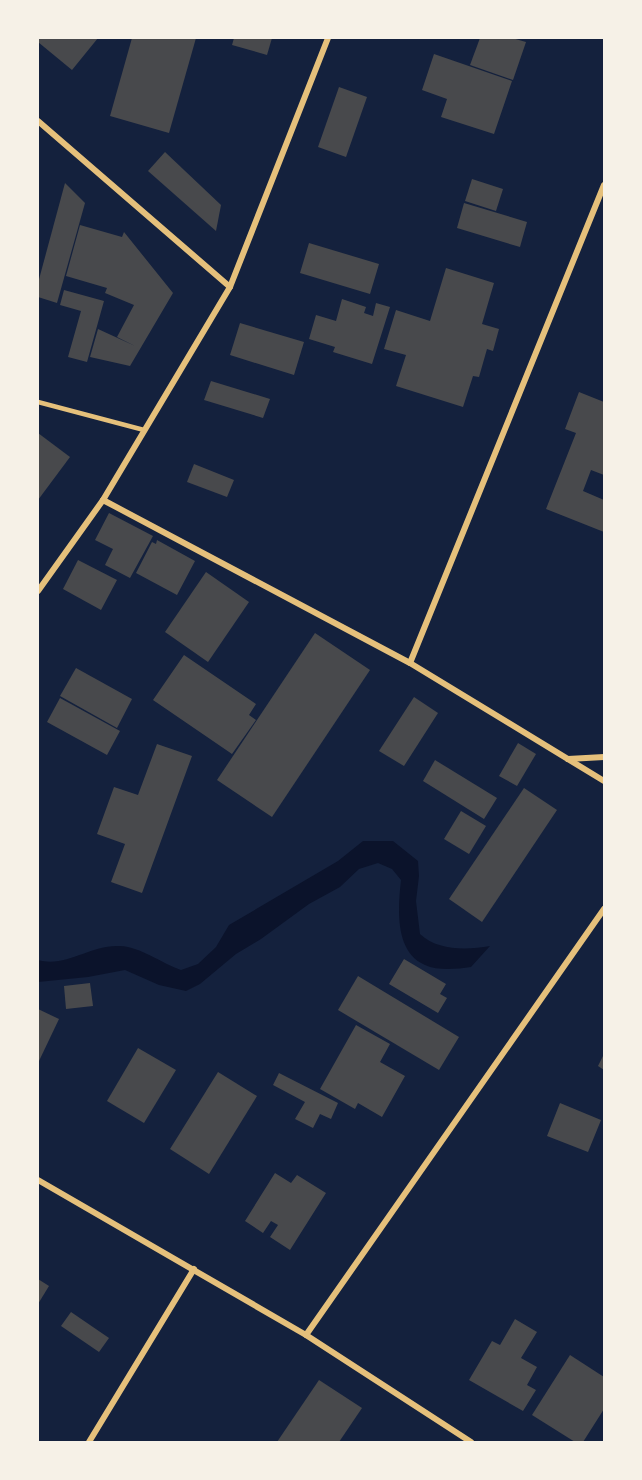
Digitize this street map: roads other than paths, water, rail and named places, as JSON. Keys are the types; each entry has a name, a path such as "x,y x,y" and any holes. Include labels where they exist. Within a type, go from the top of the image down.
{"street":[{"path":"38,591 103,500 230,286 328,38"},
{"path":"38,121 230,286"},
{"path":"410,663 604,185"},
{"path":"103,500 410,663 604,782"},
{"path":"567,759 604,757"},
{"path":"306,1335 604,909"},
{"path":"38,1180 306,1335 471,1443"},
{"path":"89,1443 194,1269"}],"lane":[{"path":"38,402 144,430"}],"water":[{"path":"363,841 393,841 418,861 416,901 420,934 435,944 453,948 490,946 471,967 436,968 415,959 403,940 400,928 401,880 392,869 378,863 359,869 340,887 309,904 236,954 200,984 186,991 159,985 125,970 88,977 38,982 38,960 59,961 109,946 136,949 181,970 198,964 216,947 229,925 338,861"}]}
